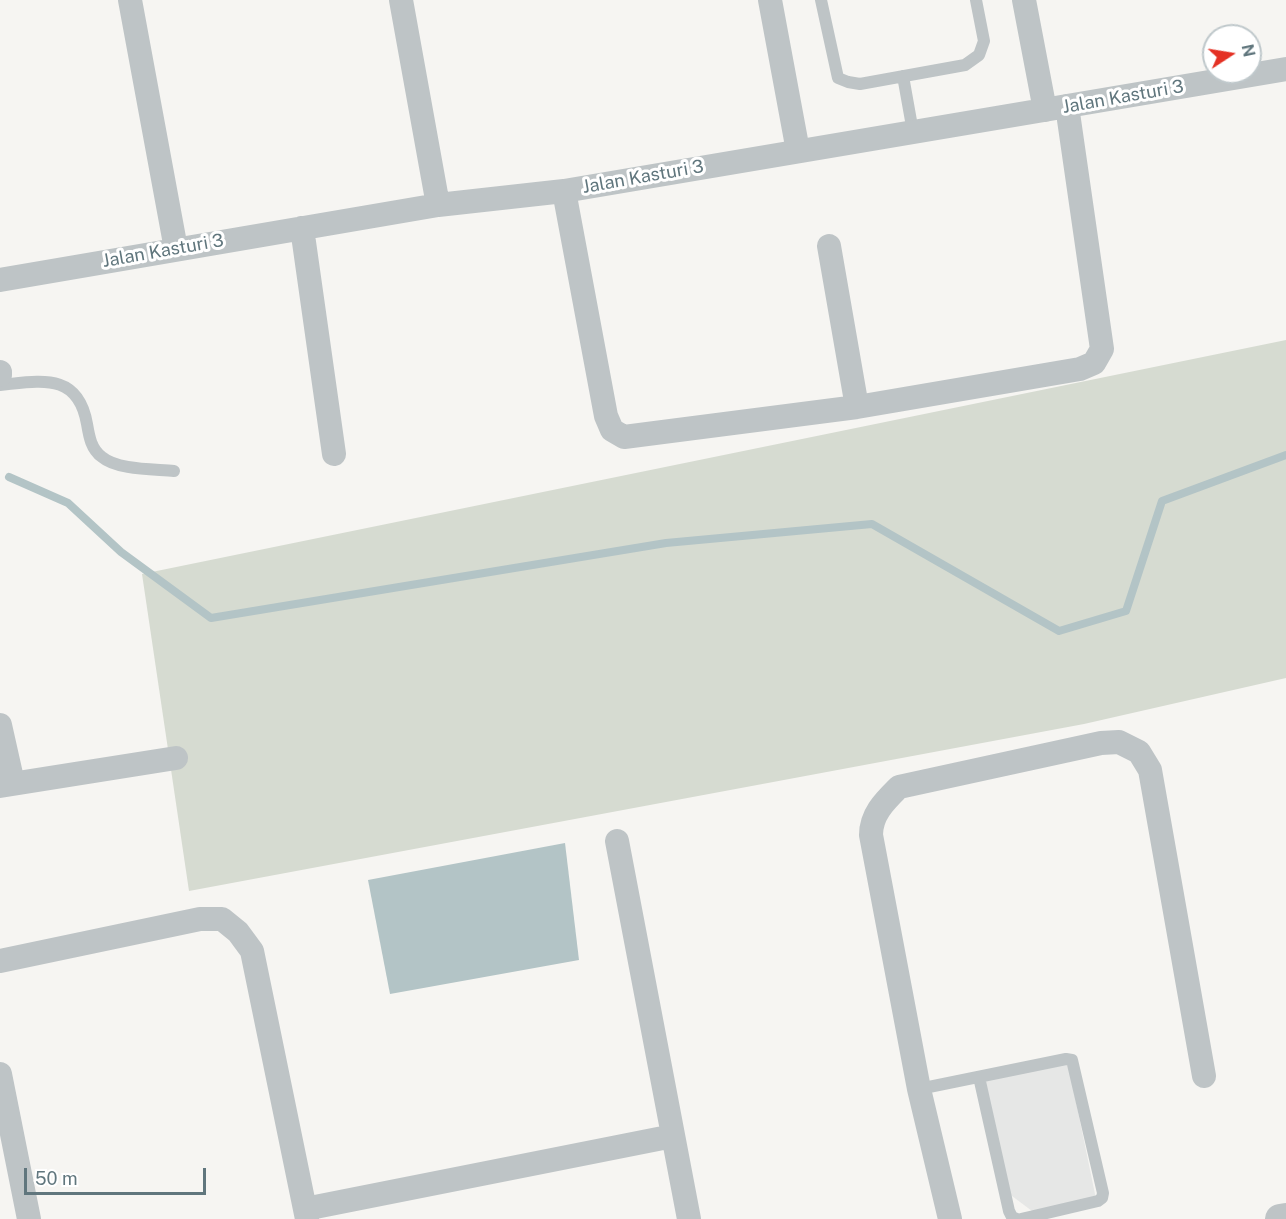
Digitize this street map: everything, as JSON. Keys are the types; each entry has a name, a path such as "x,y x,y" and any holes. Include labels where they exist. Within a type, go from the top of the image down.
{"street":[{"path":"130,0 176,249"},
{"path":"401,0 438,205"},
{"path":"770,0 798,151"},
{"path":"564,191 606,416 612,430 624,437 857,407 1080,369 1094,363 1102,349 1056,108 1024,0"},
{"name":"Jalan Kasturi 3","path":"0,280 438,205 564,191 1286,69"},
{"path":"302,228 334,454"},
{"path":"829,246 857,407"},
{"path":"0,725 7,784 176,758"},
{"path":"950,1219 920,1089 871,835 871,823 878,809 899,787 1101,743 1119,742 1139,752 1150,770 1204,1076"},
{"path":"617,841 689,1219"},
{"path":"0,961 200,919 222,919 238,932 252,951 306,1214 673,1136"},
{"path":"0,1074 29,1219"},
{"path":"1280,1219 1286,1218"}],"lane":[{"path":"820,0 838,78 860,84 965,65 979,55 984,41 976,0"},
{"path":"903,76 913,132"},
{"path":"0,385 43,381 67,388 78,396 87,420 89,440 102,458 117,465 174,471"},
{"path":"920,1089 1066,1059 1072,1060 1103,1193 1102,1198 1098,1201 1019,1219 1012,1217 979,1077"}],"shaded area":[{"path":"1286,340 1286,678 1084,724 189,891 142,574"},
{"path":"565,843 579,960 390,994 368,880"},
{"path":"1068,1063 1096,1199 1032,1211 1008,1193 984,1077"}],"waterway":[{"path":"9,477 68,503 121,552 211,618 666,543 872,524 1059,631 1126,611 1162,501 1286,455"}]}
